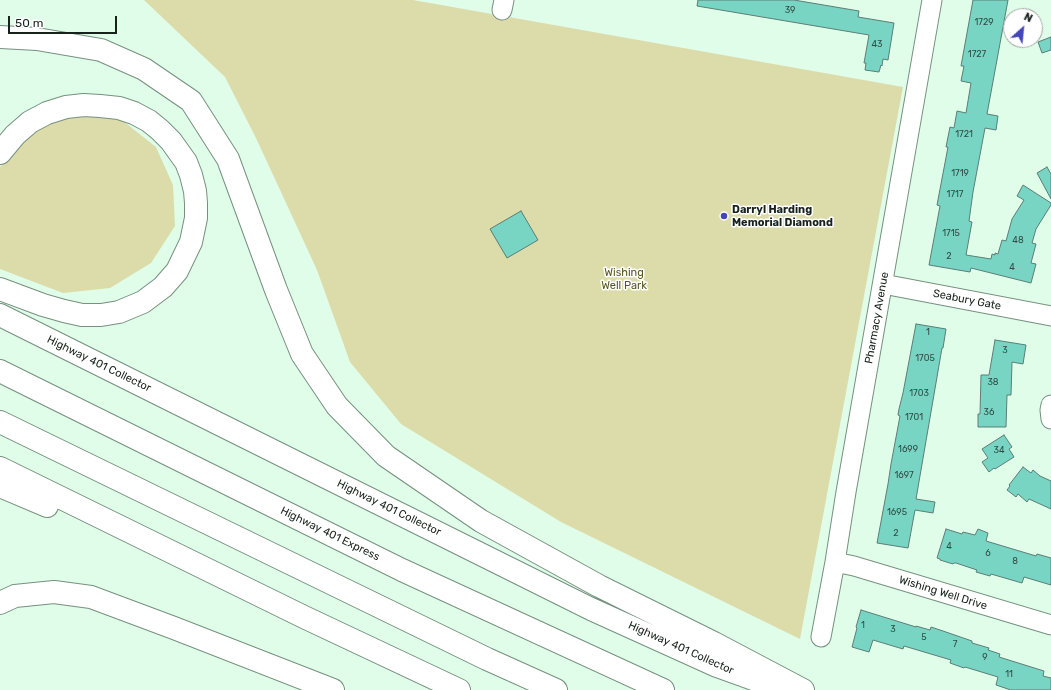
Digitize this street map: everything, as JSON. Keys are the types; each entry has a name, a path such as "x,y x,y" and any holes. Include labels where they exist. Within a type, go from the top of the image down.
{"highway":[{"path":"0,37 37,39 101,50 144,69 191,101 228,159 276,290 302,354 337,406 386,456 481,521 599,586 714,643 803,690"},
{"path":"0,153 15,135 30,122 47,113 66,107 84,105 119,108 134,113 149,121 171,141 186,162 195,191 196,203 196,218 191,242 177,271 162,287 143,302 119,312 101,315 82,315 42,305 0,289"},
{"name":"Highway 401 Collector","path":"0,315 591,608 717,666 784,690"},
{"name":"Highway 401 Express","path":"0,371 402,570 663,690"},
{"path":"0,422 487,659 556,690"},
{"path":"0,468 304,617 459,690"},
{"path":"0,486 304,617"},
{"path":"0,603 15,596 54,592 91,597 333,690"}],"street":[{"name":"Pharmacy Avenue","path":"821,637 932,0"},
{"name":"Seabury Gate","path":"883,284 1051,316"},
{"path":"1051,405 1051,418"},
{"name":"Wishing Well Drive","path":"835,562 854,566 1051,625"}],"green space":[{"name":"Wishing Well Park","path":"144,0 413,0 903,87 800,639 561,522 401,424 350,362 317,270 256,138 225,77"},
{"path":"69,110 113,113 156,147 173,185 175,226 151,263 110,288 63,293 0,269 0,167 28,132"}],"building":[{"path":"698,0 794,0 859,11 858,17 894,23 888,60 883,59 879,72 865,70 866,63 864,63 869,35 697,6"},
{"path":"973,0 1008,0 1007,8 1003,8 1003,27 987,114 998,116 996,130 985,128 973,192 969,221 972,222 966,255 991,259 992,254 998,254 1002,240 1006,241 1012,219 1024,200 1017,196 1023,185 1051,203 1036,229 1032,243 1036,244 1031,263 1036,264 1031,283 971,268 970,272 929,265 940,206 937,205 948,147 946,147 950,127 954,128 957,111 966,113 971,83 961,81 964,66 961,66"},
{"path":"1051,37 1051,50 1042,53 1040,48 1043,48 1043,40"},
{"path":"1047,167 1051,174 1051,199 1037,173"},
{"path":"521,211 538,240 507,258 490,229"},
{"path":"916,324 946,329 916,499 935,502 933,513 915,510 908,548 877,543 900,416 898,415 899,409"},
{"path":"995,340 1026,345 1023,364 1012,362 1011,395 1007,395 1006,427 978,427 978,414 980,414 981,375 989,375"},
{"path":"1004,435 1012,447 1009,449 1014,457 989,472 982,462 988,458 982,449"},
{"path":"1023,467 1031,473 1033,470 1040,476 1051,481 1051,509 1029,499 1027,502 1018,494 1016,497 1007,490 1010,486 1009,485"},
{"path":"946,529 962,534 963,532 975,535 978,529 988,533 986,541 1036,556 1037,554 1051,558 1051,585 1024,577 1022,583 991,574 990,576 976,572 977,570 956,563 953,564 940,560 937,558"},
{"path":"861,610 916,627 930,630 931,627 943,631 972,641 972,643 989,648 988,650 1000,654 999,657 1044,671 1043,676 1051,678 1051,690 1011,690 996,685 998,677 965,667 964,668 950,663 951,660 904,646 903,649 873,640 869,652 852,647"}],"place":[{"name":"Darryl Harding Memorial Diamond","path":"724,216"}]}
